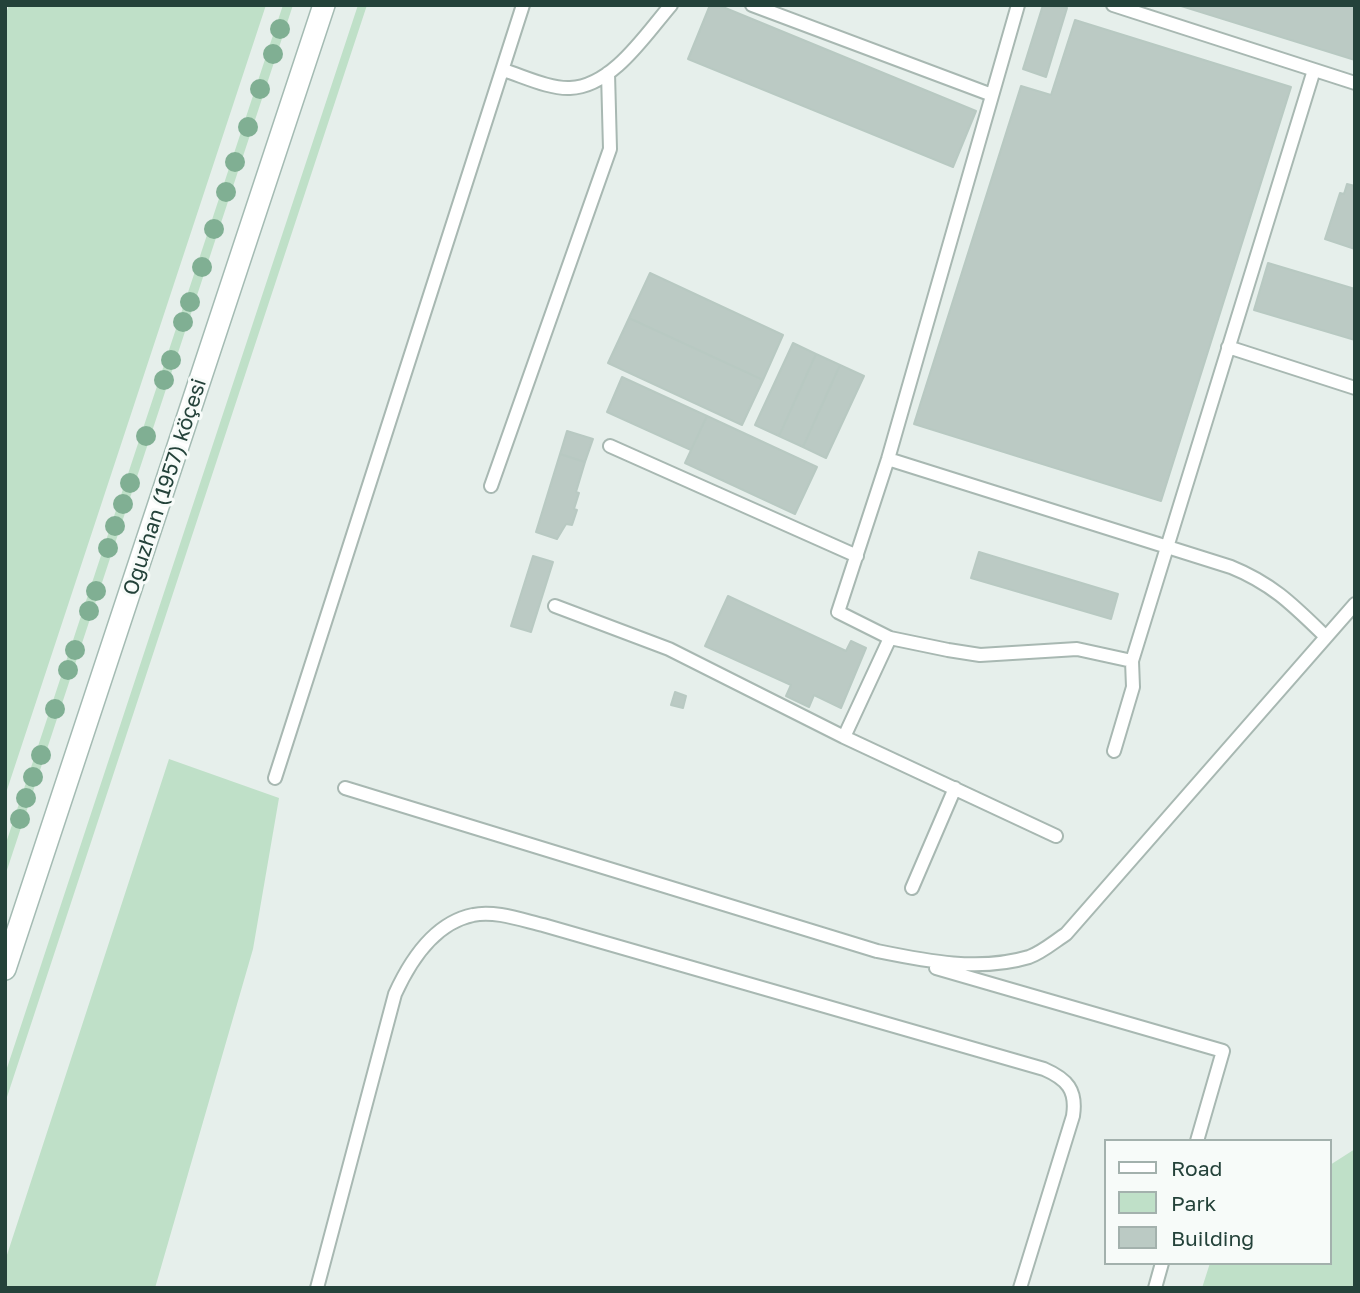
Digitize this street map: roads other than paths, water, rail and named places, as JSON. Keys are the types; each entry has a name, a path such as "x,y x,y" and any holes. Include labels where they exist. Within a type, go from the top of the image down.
{"main road":[{"name":"Oguzhan (1957) köçesi","path":"5,970 324,5"}],"lane":[{"path":"275,778 523,5"},
{"path":"503,70 567,89 585,87 608,73 671,5"},
{"path":"752,5 992,95"},
{"path":"1018,5 888,459 838,612 890,638 980,654 1077,649 1132,661"},
{"path":"1113,5 1355,83"},
{"path":"1114,751 1133,687 1132,661 1314,70"},
{"path":"491,486 610,149 608,73"},
{"path":"1228,347 1355,388"},
{"path":"610,446 857,556"},
{"path":"888,459 1167,546 1261,579 1279,592 1326,637"},
{"path":"877,951 940,963 994,963 1030,956 1066,934 1355,604"},
{"path":"555,606 669,649 844,737 1056,836"},
{"path":"844,737 890,638"},
{"path":"345,788 877,951 1223,1051 1198,1139"},
{"path":"912,888 955,789"},
{"path":"331,1288 318,1286 395,994 405,971 429,939 452,923 474,914 508,916 543,925 1044,1069 1063,1077 1075,1100 1073,1116 1020,1288"},
{"path":"1155,1288 1161,1265"}]}
